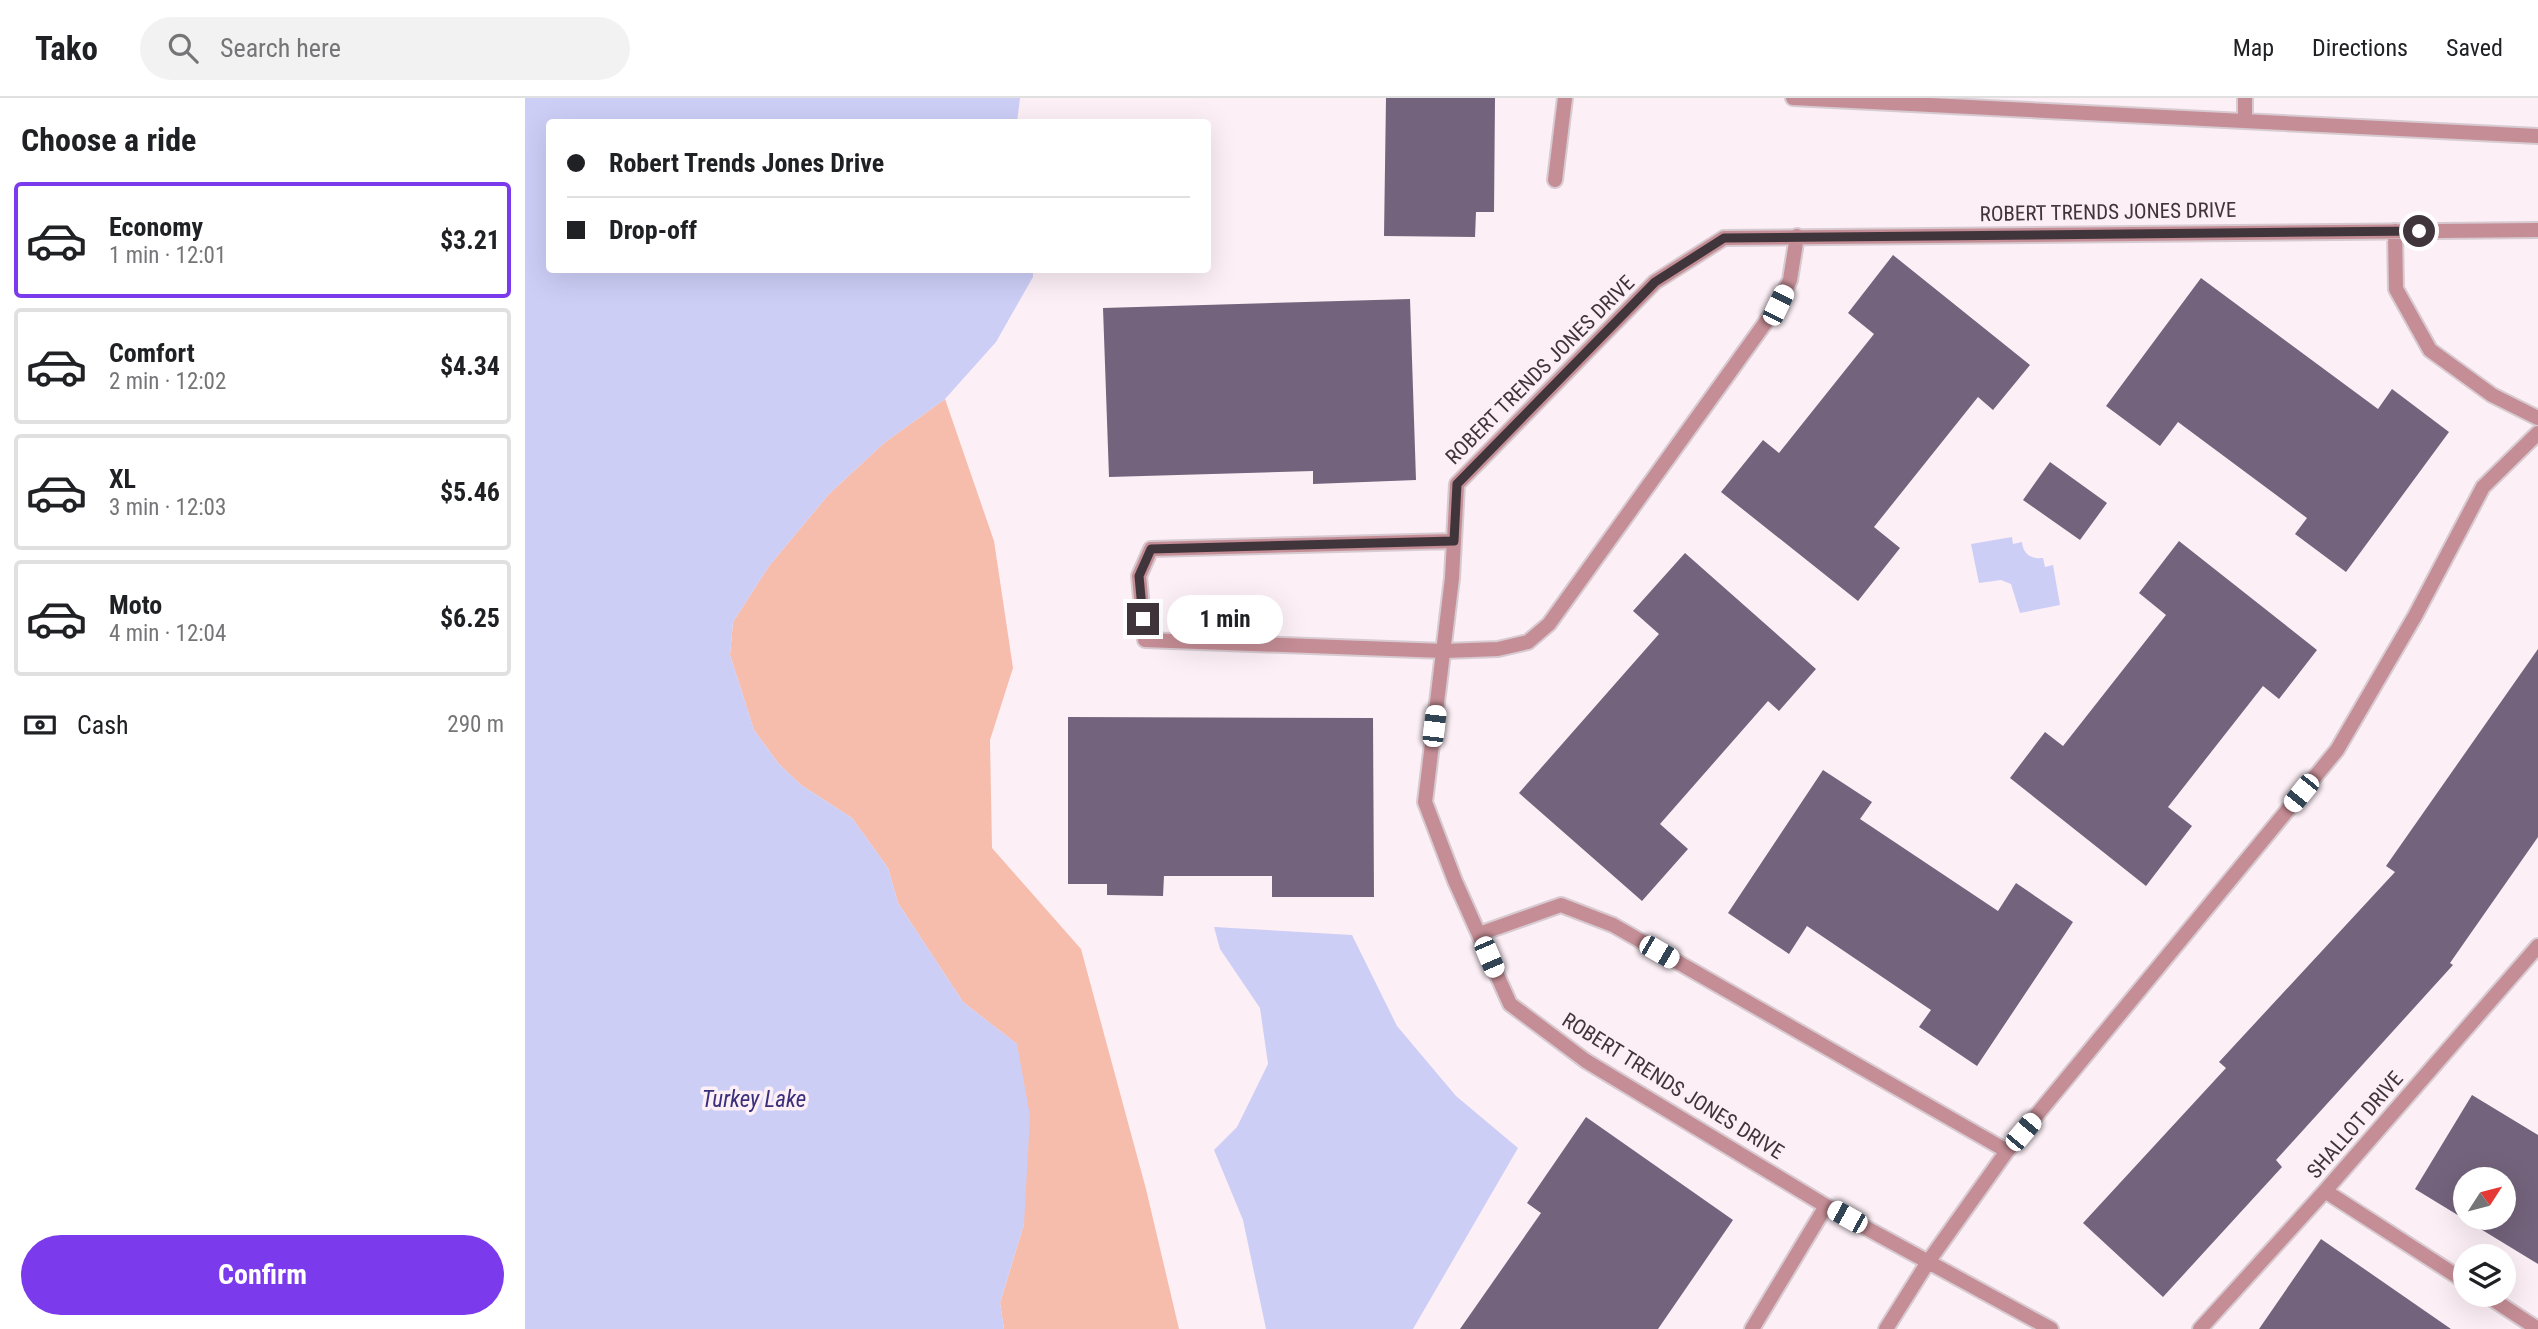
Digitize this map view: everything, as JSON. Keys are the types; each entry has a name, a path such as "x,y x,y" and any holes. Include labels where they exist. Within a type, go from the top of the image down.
{"street":[{"path":"1555,180 1565,98"},
{"path":"1793,98 2538,136"},
{"path":"2245,98 2245,121"},
{"name":"ROBERT TRENDS JONES DRIVE","path":"2051,1329 1826,1206 1586,1061 1510,1004 1425,802 1444,651 1457,484 1655,282 1724,238 2538,230"},
{"path":"2395,231 2396,289 2430,350 2492,395 2538,418"},
{"path":"1454,541 1151,549 1139,576 1145,640 1444,651 1498,649 1528,642 1549,624 1778,305 1790,280 1797,236"},
{"path":"1887,1329 1928,1262 2007,1151 2337,750 2415,616 2483,487 2538,433"},
{"path":"1479,934 1561,905 1613,925 2007,1151"},
{"name":"SHALLOT DRIVE","path":"2200,1329 2325,1191 2538,946"},
{"path":"2325,1191 2453,1274"},
{"path":"1752,1329 1826,1206"},
{"path":"2504,1307 2538,1329"}],"shaded area":[{"path":"945,399 994,541 1013,668 990,740 992,848 1081,949 1146,1189 1179,1329 1004,1329 1000,1303 1024,1224 1017,1044 963,1002 898,903 888,868 852,818 801,785 778,763 754,730 730,655 733,622 769,566 829,494 884,443"}],"water":[{"name":"Turkey Lake","path":"525,98 1020,98 1017,119 546,119 546,273 1033,273 996,342 945,399 884,443 829,494 769,566 733,622 730,655 754,730 778,763 801,785 852,818 888,868 898,903 963,1002 1017,1044 1030,1116 1024,1224 1000,1303 1004,1329 525,1329"},
{"path":"2012,537 2013,544 2022,542 2029,555 2043,558 2045,567 2053,565 2060,605 2020,613 2011,584 2001,580 1979,583 1971,544"},
{"path":"1214,927 1352,935 1397,1026 1456,1096 1518,1148 1413,1329 1266,1329 1243,1220 1214,1150 1237,1127 1268,1064 1260,1008 1220,949"}],"building":[{"path":"1386,98 1495,98 1494,212 1476,212 1475,237 1384,236"},
{"path":"1893,255 2030,365 1993,410 1978,397 1874,527 1900,548 1858,601 1721,492 1763,440 1779,453 1874,334 1848,313"},
{"path":"2201,278 2378,409 2392,389 2449,432 2346,572 2295,534 2307,518 2178,422 2160,446 2106,406"},
{"path":"1410,299 1416,480 1313,484 1313,471 1109,477 1103,308"},
{"path":"2050,462 2107,503 2080,540 2023,500"},
{"path":"2179,541 2317,650 2279,699 2263,686 2168,807 2192,826 2146,886 2010,778 2045,732 2063,746 2166,615 2139,593"},
{"path":"1685,553 1816,669 1779,711 1768,701 1660,824 1688,849 1642,901 1519,793 1659,634 1633,611"},
{"path":"2538,649 2538,837 2450,963 2453,965 2276,1160 2282,1167 2163,1297 2083,1223 2226,1068 2219,1062 2395,872 2386,866"},
{"path":"1068,717 1373,718 1374,897 1272,897 1272,876 1164,876 1163,896 1107,895 1107,884 1068,884"},
{"path":"1823,770 1872,802 1860,819 1998,911 2016,883 2073,922 1977,1066 1919,1027 1931,1010 1807,926 1789,954 1728,913"},
{"path":"2472,1095 2538,1135 2538,1264 2516,1251 2516,1244 2505,1244 2482,1230 2517,1230 2517,1167 2453,1167 2453,1212 2415,1189"},
{"path":"1586,1117 1733,1220 1658,1329 1460,1329 1541,1213 1527,1203"},
{"path":"2321,1239 2451,1329 2259,1329"}],"route":[{"path":"1143,619 1139,576 1151,549 1454,541 1457,484 1655,282 1724,238 2419,231"}]}
